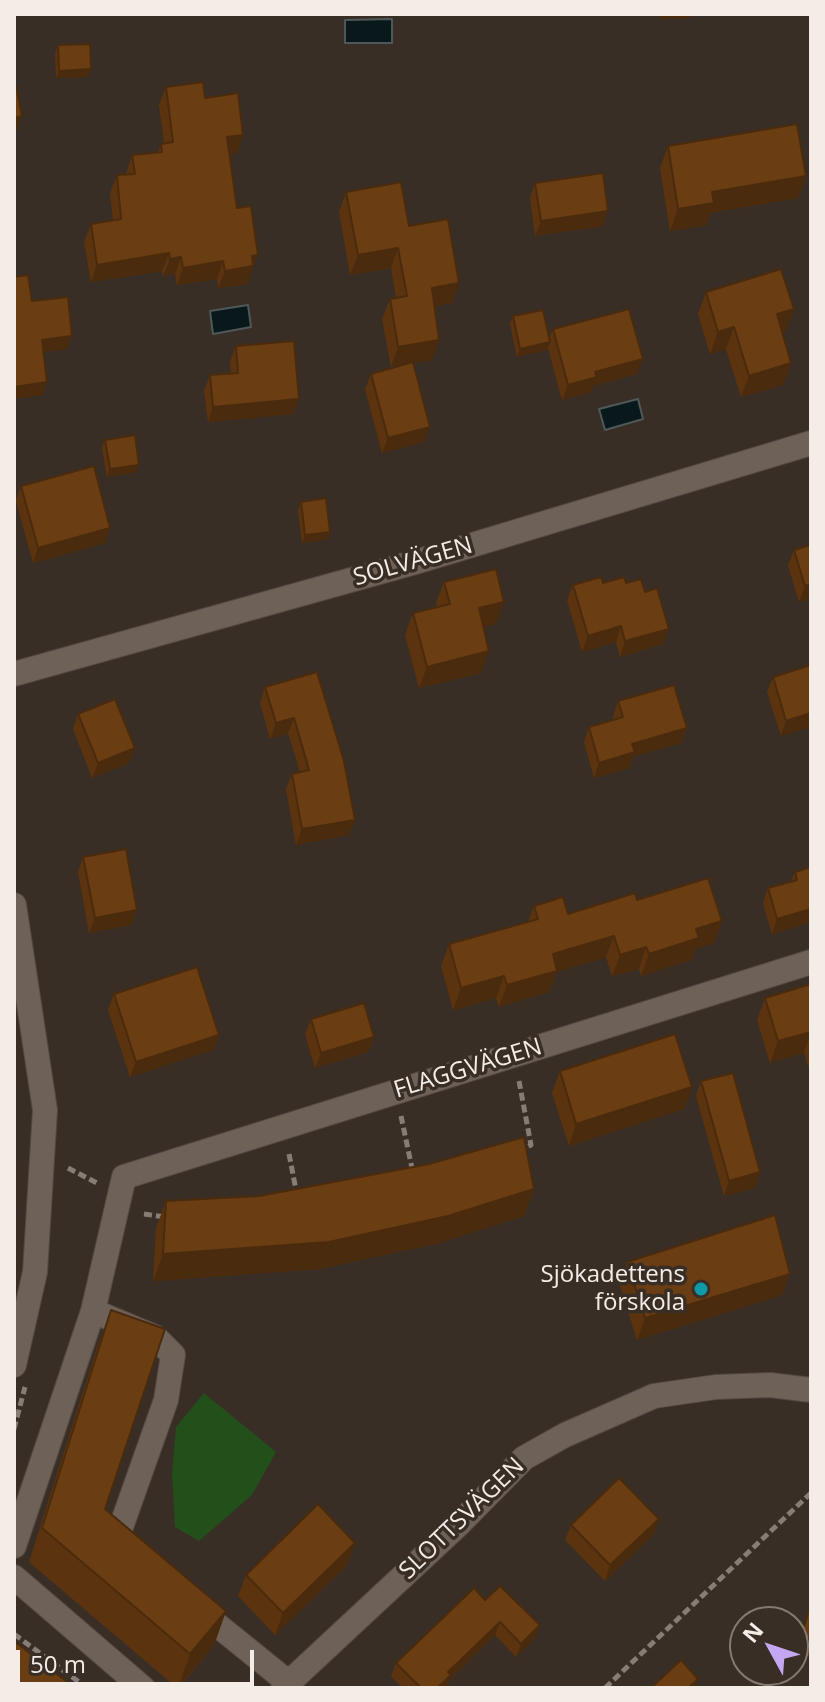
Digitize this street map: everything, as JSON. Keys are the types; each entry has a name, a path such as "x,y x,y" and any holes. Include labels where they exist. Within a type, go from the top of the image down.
{"street":[{"name":"SOLVÄGEN","path":"14,674 419,561 811,443"},
{"path":"14,905 45,1110 35,1272 14,1365"},
{"name":"FLAGGVÄGEN","path":"124,1177 811,962"},
{"path":"14,1546 93,1311 124,1177"},
{"path":"93,1311 155,1337 173,1355 166,1400 115,1544 139,1563"},
{"name":"SLOTTSVÄGEN","path":"286,1685 458,1525 524,1458 565,1435 654,1396 729,1386 770,1385 811,1390"},
{"path":"14,1577 143,1688"},
{"path":"176,1592 286,1685"}],"path":[{"path":"514,1055 531,1145 518,1152"},
{"path":"396,1092 415,1181"},
{"path":"283,1127 300,1208"},
{"path":"60,1163 93,1184 124,1177 145,1216 169,1217"},
{"path":"605,1688 811,1493"},
{"path":"14,1634 87,1688"}],"green space":[{"path":"204,1393 276,1452 252,1495 199,1541 175,1527 172,1473 176,1427"}],"shaded area":[{"path":"392,19 392,43 345,43 345,20"},
{"path":"248,305 251,327 213,334 210,311"},
{"path":"638,399 643,419 605,430 599,409"}],"building":[{"path":"90,44 91,69 59,71 58,45"},
{"path":"14,76 22,116 14,118"},
{"path":"203,82 205,98 238,93 243,135 227,137 237,208 251,206 258,255 252,256 253,266 225,271 223,261 183,268 181,257 170,259 169,253 97,265 91,224 121,219 117,175 135,174 132,155 162,152 161,144 173,142 166,87"},
{"path":"797,124 806,176 712,192 714,203 678,209 668,146"},
{"path":"603,173 608,211 541,221 535,183"},
{"path":"401,182 409,226 448,219 459,283 432,288 439,340 398,347 390,299 407,296 398,248 358,255 346,192"},
{"path":"781,269 794,309 777,314 791,363 749,376 734,327 718,332 706,292"},
{"path":"28,275 32,301 68,297 72,336 42,340 47,382 15,387 14,277"},
{"path":"629,309 643,359 595,372 597,377 568,385 553,329"},
{"path":"543,310 550,342 520,349 513,316"},
{"path":"294,341 299,399 213,407 210,375 238,373 236,346"},
{"path":"413,362 430,427 388,438 371,374"},
{"path":"135,435 139,465 110,469 105,440"},
{"path":"94,466 110,528 38,548 21,486"},
{"path":"326,498 330,532 305,535 301,502"},
{"path":"811,545 811,584 805,586 794,550"},
{"path":"496,569 504,602 479,608 489,651 427,667 413,613 450,604 444,582"},
{"path":"601,577 603,583 624,577 626,583 641,579 645,592 657,588 669,629 625,641 621,626 588,636 573,585"},
{"path":"811,665 811,713 786,721 773,677"},
{"path":"317,672 344,761 355,820 302,829 292,774 309,770 294,718 276,723 265,687"},
{"path":"674,685 687,728 632,744 635,752 599,763 589,727 623,717 618,701"},
{"path":"115,699 135,748 98,763 78,714"},
{"path":"126,849 137,910 95,918 83,857"},
{"path":"811,867 811,909 777,919 768,888 797,880 795,872"},
{"path":"708,878 722,921 696,929 699,938 649,954 646,947 620,955 614,936 553,954 557,971 507,985 504,976 461,988 449,944 538,919 534,906 563,897 568,914 635,893 637,900"},
{"path":"197,967 219,1035 136,1062 114,994"},
{"path":"811,984 811,1032 778,1041 765,998"},
{"path":"364,1003 374,1037 321,1053 311,1019"},
{"path":"675,1034 692,1087 576,1124 560,1071"},
{"path":"733,1073 760,1172 729,1181 701,1081"},
{"path":"524,1137 534,1189 448,1216 329,1242 163,1254 166,1201 259,1196 429,1164"},
{"name":"Sjökadettens förskola","path":"775,1215 790,1274 645,1318 627,1262"},
{"path":"111,1310 165,1329 105,1509 226,1611 190,1654 42,1528"},
{"path":"619,1478 659,1519 610,1565 571,1525"},
{"path":"318,1504 355,1543 283,1613 246,1575"},
{"path":"500,1586 540,1625 521,1644 500,1622 448,1672 451,1675 437,1688 421,1688 396,1663 474,1588 485,1600"},
{"path":"811,1603 811,1640 809,1639"},
{"path":"14,1641 75,1688 14,1688"},
{"path":"681,1660 698,1679 688,1688 651,1688"}],"place":[{"name":"Sjökadettens förskola","path":"701,1289"}]}
